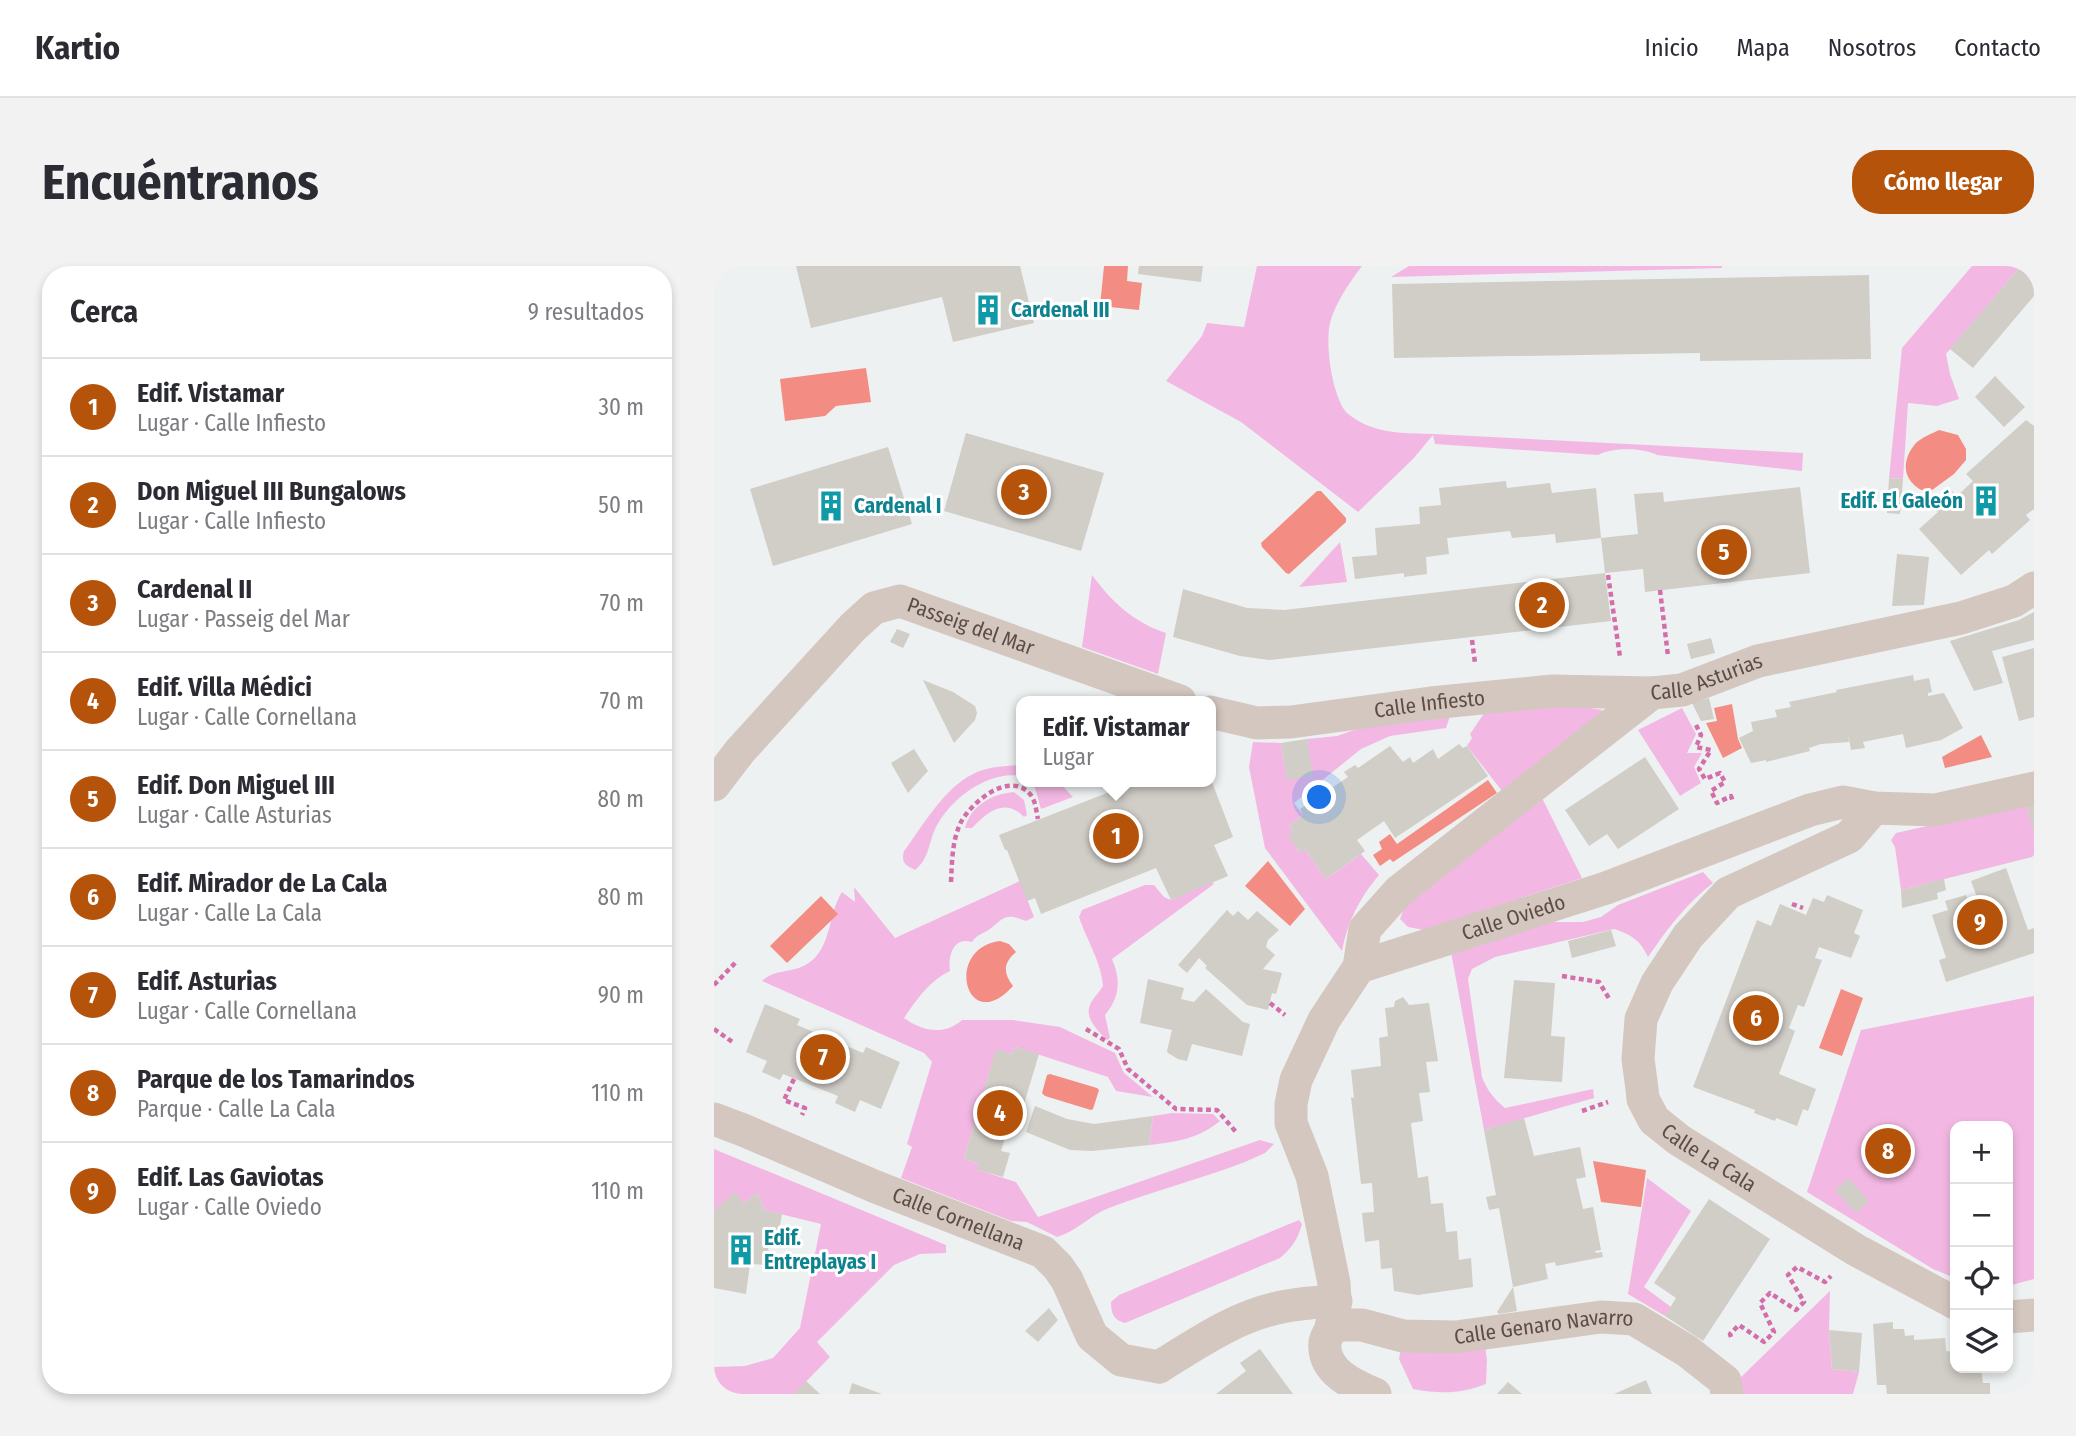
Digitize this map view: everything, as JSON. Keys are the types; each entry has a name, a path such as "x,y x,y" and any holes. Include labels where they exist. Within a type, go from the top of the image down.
{"street":[{"name":"Calle Asturias","path":"1359,967 1365,929 1399,891 1672,700 1682,690 1758,661 1961,618 2014,601 2034,588"},
{"name":"Passeig del Mar","path":"714,785 740,751 853,627 874,608 900,601 1166,696"},
{"name":"Calle Infiesto","path":"1216,713 1257,723 1280,722 1553,691 1672,700"},
{"name":"Calle Oviedo","path":"1359,967 1606,888 1810,810 1843,802 1874,808 1935,810 2034,788"},
{"name":"Calle La Cala","path":"1874,808 1849,837 1728,893 1688,936 1657,983 1642,1019 1638,1059 1643,1099 1654,1120 1679,1140 1856,1250 1950,1300"},
{"path":"1359,967 1324,1020 1296,1080 1291,1123 1312,1176 1334,1313 1325,1342 1328,1361 1346,1382 1375,1394"},
{"name":"Calle Cornellana","path":"714,1119 876,1187 1043,1252 1067,1280 1092,1336 1121,1360 1156,1380"},
{"name":"Calle Genaro Navarro","path":"1156,1380 1221,1329 1256,1313 1287,1306 1334,1313 1362,1325 1403,1336 1456,1337 1601,1317 1634,1319 1686,1351 1726,1388"},
{"path":"2013,1317 2034,1315"}],"path":[{"path":"1608,575 1619,652"},
{"path":"1660,590 1672,700 1701,735 1696,747 1711,750 1699,769 1705,779 1720,774 1725,782 1710,791 1717,803 1731,796 1737,810"},
{"path":"1472,640 1475,663"},
{"path":"951,882 954,840 961,822 974,803 994,789 1016,787"},
{"path":"1016,787 1028,792 1035,803 1038,819"},
{"path":"714,985 737,961"},
{"path":"1562,976 1599,982 1611,1002 1619,998"},
{"path":"714,1029 734,1043"},
{"path":"1086,1029 1119,1049 1128,1069 1175,1109 1217,1110 1236,1132"},
{"path":"794,1079 784,1100 805,1108"},
{"path":"1726,1388 1742,1363 1730,1334 1739,1325 1764,1342 1774,1332 1760,1303 1770,1293 1796,1310 1804,1302 1788,1275 1797,1267 1825,1282 1856,1250"}],"shaded area":[{"path":"1104,266 1128,266 1127,281 1142,283 1139,310 1100,306"},
{"path":"1257,266 1362,266 1335,308 1328,344 1333,382 1341,404 1348,414 1369,426 1401,433 1803,453 1802,471 1657,455 1636,450 1612,451 1598,455 1435,444 1433,435 1413,459 1358,512 1241,422 1166,381 1202,336 1207,323 1244,327"},
{"path":"1409,266 1722,266 1722,268 1391,277"},
{"path":"1972,266 2021,266 1946,354 1959,399 1937,406 1908,403 1903,479 1889,478 1902,348"},
{"path":"866,368 871,402 836,406 825,416 785,421 780,379"},
{"path":"1939,430 1958,435 1966,449 1966,460 1954,474 1928,493 1909,479 1906,473 1907,459 1915,444"},
{"path":"1317,491 1321,491 1346,518 1346,522 1289,574 1286,573 1261,543"},
{"path":"1340,542 1347,582 1299,587"},
{"path":"1092,575 1124,610 1143,623 1166,633 1158,674 1082,647"},
{"path":"1732,704 1742,748 1723,758 1706,723 1717,721 1714,708"},
{"path":"1571,705 1602,710 1602,721 1502,791 1467,746 1472,738 1470,734 1487,709"},
{"path":"1682,708 1696,734 1687,753 1702,753 1694,767 1701,783 1680,796 1638,730"},
{"path":"1450,716 1446,728 1390,736 1361,749 1294,803 1303,815 1289,826 1293,832 1289,836 1299,852 1305,849 1326,879 1361,854 1379,875 1355,911 1342,951 1265,848 1249,767 1253,742 1281,743 1287,779 1312,776 1307,739 1337,736 1360,728"},
{"path":"1981,735 1992,757 1945,768 1942,757"},
{"path":"1016,765 1016,776 996,777 972,788 961,797 936,827 920,865 915,870 909,867 903,858 904,851 934,809 962,781 978,771"},
{"path":"1488,780 1497,793 1393,862 1390,859 1380,866 1373,855 1382,849 1379,842 1390,834 1397,844"},
{"path":"1064,787 1073,797 1041,809 1035,788"},
{"path":"1014,792 1024,800 1027,815 1024,817 1017,811 1003,807 990,812 972,828 965,828 972,813 983,802"},
{"path":"1541,796 1582,878 1424,930 1408,927 1400,919 1405,906"},
{"path":"2026,804 2034,831 2032,857 1901,890 1895,847 1891,840 1896,833"},
{"path":"1268,861 1305,909 1290,926 1245,886"},
{"path":"1703,872 1713,883 1678,917 1648,957 1635,939 1614,929 1495,957 1472,969 1468,979 1482,1077 1497,1101 1505,1108 1593,1089 1594,1098 1484,1130 1451,952 1546,922 1583,922 1601,917 1618,905"},
{"path":"1020,881 1034,917 1026,921 1014,917 1006,918 972,942 960,942 956,945 951,954 950,971 930,985 904,1018 933,1030 948,1028 962,1020 1013,1020 1060,1027 1115,1053 1124,1073 1153,1097 1116,1091 1108,1077 1015,1047 1012,1054 996,1050 964,1159 979,1164 978,1170 1016,1182 1038,1217 1260,1140 1274,1144 1265,1153 1109,1208 1057,1237 1027,1222 1011,1221 901,1178 912,1147 907,1144 932,1062 924,1053 762,981 773,974 801,967 815,957 825,940 842,892 855,902 854,887 895,938"},
{"path":"1212,882 1214,884 1112,959 1118,988 1114,1002 1105,1015 1110,1038 1107,1040 1089,1015 1091,1003 1103,986 1097,960 1079,917 1082,910 1145,885 1154,885 1164,897 1171,900"},
{"path":"821,896 838,914 787,963 770,946"},
{"path":"1000,941 1009,944 1016,952 1006,968 1007,977 1013,986 997,999 983,1002 973,996 968,986 967,972 971,958 982,947"},
{"path":"1841,989 1863,998 1842,1056 1819,1048"},
{"path":"2034,996 2034,1279 2013,1285 2013,1121 1950,1121 1950,1276 1933,1269 1807,1192 1861,1030"},
{"path":"1047,1075 1097,1088 1099,1090 1093,1109 1045,1096 1042,1093"},
{"path":"1172,1113 1213,1114 1220,1121 1186,1139 1149,1145 1153,1116"},
{"path":"714,1149 946,1245 946,1253 920,1254 894,1265 817,1342 830,1357 794,1394 714,1394 714,1367 745,1366 773,1358 800,1328 821,1224 764,1210 758,1193 743,1203 735,1193 714,1211"},
{"path":"1593,1161 1646,1170 1641,1207 1601,1202"},
{"path":"1647,1178 1691,1211 1644,1287 1671,1307 1665,1316 1628,1294"},
{"path":"1299,1220 1302,1224 1296,1239 1280,1258 1125,1323 1114,1316 1111,1302 1119,1295"},
{"path":"1830,1291 1832,1369 1859,1372 1853,1394 1740,1394 1739,1379"},
{"path":"1485,1345 1486,1384 1459,1391 1413,1389 1399,1359 1401,1347"}],"building":[{"name":"Cardenal III","path":"796,266 1020,266 1034,323 953,342 942,297 811,328"},
{"path":"1139,266 1203,266 1201,282 1138,274"},
{"path":"2021,266 2034,266 2034,296 1973,368 1950,349"},
{"path":"1869,275 1871,359 1700,361 1700,353 1394,358 1392,284"},
{"path":"1995,376 2025,407 2004,427 1975,397"},
{"name":"Edif. El Galeón","path":"2026,420 2034,426 2034,509 2026,515 2030,520 1992,554 1989,550 1961,575 1919,529 1938,512 1932,505 1950,489 1957,496 1973,481 1966,474"},
{"path":"966,433 1104,473 1081,551 944,511"},
{"name":"Cardenal I","path":"888,447 912,524 773,566 750,489"},
{"path":"1889,478 1903,479 1900,514 1887,513"},
{"path":"1506,481 1507,488 1550,483 1552,493 1596,488 1601,538 1556,543 1555,534 1512,538 1510,531 1447,538 1449,554 1426,557 1427,574 1404,577 1404,573 1355,579 1352,557 1377,555 1375,528 1420,524 1419,507 1441,505 1439,488"},
{"path":"1800,487 1810,573 1645,592 1643,569 1605,573 1601,538 1638,534 1634,494 1663,492 1664,502"},
{"path":"1897,554 1929,557 1924,605 1892,606"},
{"path":"1605,573 1611,621 1269,660 1240,656 1173,637 1183,589 1247,608 1284,610"},
{"path":"2034,612 2034,640 1992,651 2003,683 1974,691 1950,641 2019,620"},
{"path":"897,629 910,634 903,648 890,642"},
{"path":"1711,638 1715,653 1691,659 1687,644"},
{"path":"2034,648 2034,717 2019,721 2002,657"},
{"path":"1913,675 1914,681 1929,678 1932,692 1928,693 1928,696 1944,693 1963,728 1941,740 1906,748 1903,734 1863,742 1865,748 1851,750 1848,733 1849,742 1821,744 1809,748 1810,751 1751,763 1739,738 1753,731 1751,722 1777,717 1775,710 1791,707 1789,702"},
{"path":"923,680 953,692 975,706 975,720 954,743"},
{"path":"1709,698 1714,719 1701,721 1692,703"},
{"path":"1307,739 1313,776 1287,780 1281,743"},
{"path":"1459,744 1463,748 1467,746 1488,776 1395,838 1384,821 1357,840 1365,851 1326,879 1305,849 1300,853 1288,836 1293,832 1289,826 1303,815 1300,809 1348,777 1344,772 1355,765 1358,768 1390,746 1403,762 1410,757 1413,763 1433,749 1438,759"},
{"path":"914,749 928,771 908,793 891,763"},
{"path":"1645,757 1679,809 1618,849 1607,834 1589,846 1565,810"},
{"path":"1122,787 1214,787 1233,837 1214,845 1228,876 1171,900 1156,868 1041,914 1035,898 1027,901 999,835"},
{"path":"2034,802 2034,830 2033,830 2026,804"},
{"path":"2006,868 2028,930 2034,928 2034,953 1946,982 1939,960 1946,958 1932,915 1948,910 1945,901 1966,895 1969,903 1978,900 1971,881"},
{"path":"1944,879 1946,890 1937,893 1938,899 1902,908 1901,890"},
{"path":"1827,895 1863,910 1854,933 1860,936 1851,958 1819,947 1815,958 1822,960 1804,1007 1798,1005 1789,1028 1795,1031 1779,1074 1816,1089 1808,1111 1803,1109 1797,1126 1776,1118 1775,1121 1754,1113 1755,1110 1693,1087 1757,920 1771,926 1780,904 1806,915 1813,898 1824,902"},
{"path":"1227,910 1233,916 1238,911 1248,920 1257,911 1279,930 1268,940 1266,947 1275,955 1263,969 1282,973 1276,994 1272,993 1268,1010 1247,1005 1205,968 1207,966 1199,958 1187,973 1178,965"},
{"path":"1611,930 1616,946 1572,958 1568,941"},
{"path":"1148,979 1184,988 1181,999 1194,1002 1206,989 1243,1022 1250,1024 1242,1056 1192,1044 1187,1061 1168,1053 1172,1030 1140,1023"},
{"path":"1514,980 1555,983 1551,1036 1565,1037 1562,1082 1504,1078"},
{"path":"1403,997 1409,1005 1429,1003 1438,1061 1426,1062 1430,1092 1419,1093 1423,1121 1411,1123 1418,1178 1428,1176 1431,1204 1443,1203 1446,1232 1457,1231 1459,1260 1471,1258 1473,1287 1418,1295 1394,1291 1392,1268 1381,1269 1379,1240 1365,1242 1362,1213 1374,1212 1372,1183 1361,1184 1351,1097 1354,1098 1351,1070 1381,1066 1379,1038 1388,1036 1385,1008 1394,1007 1395,1001"},
{"path":"765,1004 800,1019 797,1025 863,1053 866,1047 900,1062 881,1109 860,1100 855,1112 835,1103 838,1096 783,1074 780,1080 762,1072 767,1061 746,1052"},
{"path":"1015,1047 1039,1054 1017,1127 1009,1125 1001,1151 1010,1153 1003,1177 977,1170 979,1164 964,1159 996,1049 1012,1054"},
{"path":"1035,1106 1067,1119 1094,1124 1153,1116 1149,1145 1092,1151 1070,1150 1026,1132"},
{"path":"1524,1118 1534,1156 1580,1147 1586,1177 1576,1179 1583,1209 1593,1207 1601,1250 1595,1251 1602,1252 1603,1257 1556,1266 1555,1262 1545,1264 1548,1279 1513,1287 1499,1208 1489,1210 1486,1197 1496,1195 1484,1130"},
{"path":"1849,1178 1869,1201 1856,1213 1835,1190"},
{"name":"Edif. Entreplayas I","path":"735,1192 743,1203 758,1193 764,1210 782,1214 778,1237 767,1237 770,1265 750,1264 746,1294 714,1288 714,1211"},
{"path":"1709,1199 1770,1239 1703,1341 1665,1316 1676,1298 1654,1283"},
{"path":"1513,1287 1517,1311 1499,1314 1497,1312"},
{"path":"1049,1308 1058,1320 1038,1342 1025,1331"},
{"path":"1893,1322 1893,1329 1904,1329 1905,1336 1914,1335 1914,1340 1945,1338 1946,1351 1950,1351 1950,1373 1982,1373 1983,1383 1990,1383 1990,1394 1887,1394 1886,1385 1877,1385 1873,1324"},
{"path":"1829,1330 1862,1333 1859,1372 1832,1369"},
{"path":"1260,1349 1293,1394 1216,1394 1246,1371 1240,1363"},
{"path":"1646,1380 1652,1394 1614,1394"},
{"path":"806,1381 820,1394 794,1394"},
{"path":"1508,1382 1522,1394 1497,1394"},
{"path":"852,1383 882,1394 849,1394"}],"place":[{"name":"Cardenal III","path":"988,310"},
{"name":"Cardenal II","path":"1024,492"},
{"name":"Edif. El Galeón","path":"1986,501"},
{"name":"Cardenal I","path":"831,506"},
{"name":"Edif. Don Miguel III","path":"1724,552"},
{"name":"Don Miguel III Bungalows","path":"1542,605"},
{"name":"Edif. Vistamar","path":"1116,836"},
{"name":"Edif. Las Gaviotas","path":"1980,922"},
{"name":"Edif. Mirador de La Cala","path":"1756,1018"},
{"name":"Edif. Asturias","path":"823,1057"},
{"name":"Edif. Villa Médici","path":"1000,1113"},
{"name":"Parque de los Tamarindos","path":"1888,1151"},
{"name":"Edif. Entreplayas I","path":"741,1250"}]}
